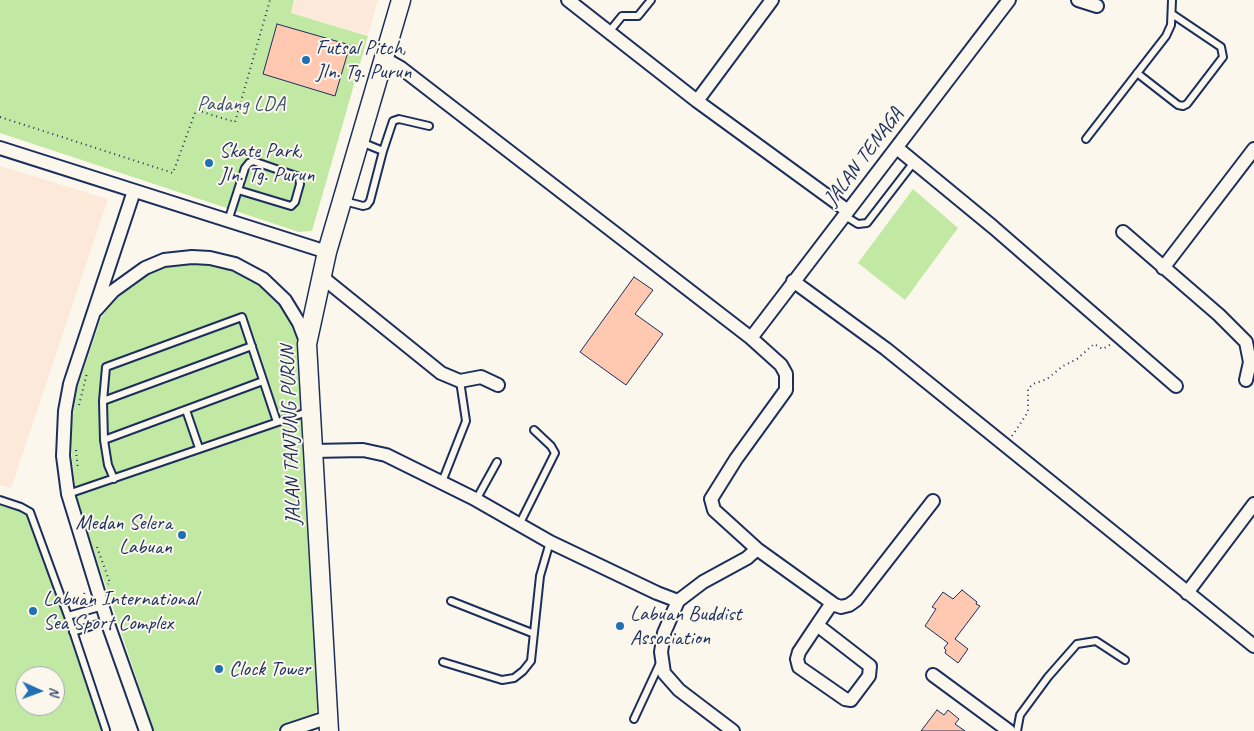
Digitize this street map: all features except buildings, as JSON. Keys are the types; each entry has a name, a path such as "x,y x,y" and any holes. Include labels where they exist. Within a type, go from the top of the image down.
{"street":[{"name":"JALAN TANJUNG PURUN","path":"329,724 307,344 327,252 401,0"},
{"path":"568,0 847,213"},
{"path":"697,100 772,0"},
{"name":"JALAN TENAGA","path":"750,338 1009,0"},
{"path":"1078,0 1097,6"},
{"path":"385,59 402,68 750,338 781,365 786,374 786,390 714,492 712,504 714,510 757,549 832,603 841,607 856,600 933,501"},
{"path":"0,148 327,252"},
{"path":"897,148 1121,337 1176,386"},
{"path":"1163,268 1254,149"},
{"path":"134,191 70,384 65,411 63,456 68,494 107,621 146,731"},
{"path":"1123,232 1219,315 1246,342 1250,362 1246,380"},
{"path":"93,314 113,291 145,268 164,260 192,257 210,258 235,264 263,279 285,300 307,344"},
{"path":"322,278 441,373 460,381 477,377 498,385"},
{"path":"793,281 886,349 1254,646"},
{"path":"313,450 375,452 442,482 550,542 657,593 678,601"},
{"path":"1187,593 1254,504"},
{"path":"733,731 670,683 661,662 664,633 678,601 703,582 747,558 757,549"},
{"path":"817,625 870,666 869,676 854,698 845,699 799,667 797,659 799,652 817,625 832,603"},
{"path":"933,675 1009,731"},
{"path":"287,731 329,724"}],"lane":[{"path":"609,32 622,16 638,16 651,0"},
{"path":"1086,139 1166,36 1172,14 1172,0"},
{"path":"1137,73 1178,105 1183,106 1187,104 1223,57 1224,52 1221,47 1172,14"},
{"path":"342,201 367,205 383,150 394,122 399,119 429,126"},
{"path":"360,142 383,150"},
{"path":"228,221 245,168 253,161 299,177 297,193 291,206 238,190"},
{"path":"847,213 858,224 867,223 914,162"},
{"path":"114,479 108,466 104,440 103,401 106,367 242,317 277,422"},
{"path":"103,401 252,346"},
{"path":"104,440 263,381"},
{"path":"442,482 466,421 460,381"},
{"path":"186,410 199,448"},
{"path":"68,494 312,410"},
{"path":"519,525 555,453 551,446 534,430"},
{"path":"476,500 497,462"},
{"path":"0,500 30,512 68,616 106,730"},
{"path":"443,662 502,680 514,678 531,661 532,633 540,576 550,542"},
{"path":"451,601 532,633"},
{"path":"68,616 103,606"},
{"path":"73,632 107,621"},
{"path":"1017,731 1020,716 1048,678 1077,644 1096,641 1125,660"},
{"path":"634,719 661,662"}],"path":[{"path":"0,118 173,174 196,110 235,122 270,0"},
{"path":"1009,448 1013,432 1028,412 1028,389 1077,359 1094,344 1103,349 1121,337"}],"shaded area":[{"path":"295,0 378,0 368,35 291,13"},
{"path":"0,166 108,199 11,488 0,485"}],"green space":[{"name":"Padang LDA","path":"0,0 294,0 291,13 368,36 312,231 299,232 0,133"},
{"path":"913,189 958,228 905,300 858,263"},
{"path":"190,262 211,263 234,268 260,283 281,302 295,325 303,346 320,706 315,713 299,723 275,731 154,731 77,500 72,461 71,427 77,389 101,318 117,295 151,271"},
{"name":"Labuan International Sea Sport Complex","path":"0,498 21,507 34,523 107,731 0,731"}],"place":[{"name":"Futsal Pitch, Jln. Tg. Purun","path":"306,60"},
{"name":"Skate Park, Jln. Tg. Purun","path":"209,163"},
{"name":"Medan Selera Labuan","path":"182,535"},
{"name":"Labuan International Sea Sport Complex","path":"33,611"},
{"name":"Labuan Buddist Association","path":"620,626"},
{"name":"Clock Tower","path":"219,669"}]}
